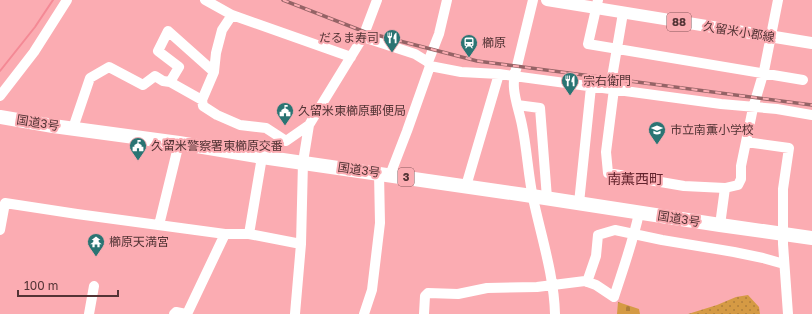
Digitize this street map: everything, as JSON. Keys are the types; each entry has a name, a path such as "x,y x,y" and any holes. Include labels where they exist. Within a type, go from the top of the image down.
{"highway":[{"name":"国道3号","path":"0,117 812,238"}],"main road":[{"name":"久留米小郡線","path":"547,0 597,4 622,13 812,43"}],"street":[{"path":"0,96 34,52 67,0"},
{"path":"205,0 232,15 351,57"},
{"path":"295,314 301,244 303,162 309,125 362,38 377,0"},
{"path":"364,314 372,290 384,174 407,131 439,34 448,0"},
{"path":"533,0 517,66 513,76 517,105 522,125 532,196 553,284 554,314"},
{"path":"622,13 616,50 606,152 608,173 684,186 725,188 738,186 741,179 741,166 753,108 763,74 778,0"},
{"path":"597,4 588,44 616,50 803,80"},
{"path":"232,15 222,30 216,53 214,72 202,100 203,106 217,115 240,125 266,128 286,141 309,125"},
{"path":"170,82 179,68 158,51 168,30 214,72"},
{"path":"362,38 415,54 429,64 461,72 499,74 753,108 777,109 812,115"},
{"path":"73,128 90,78 109,67 143,85 155,76 163,81 170,82 202,100"},
{"path":"466,186 499,74"},
{"path":"579,203 591,87"},
{"path":"517,105 540,108 547,198"},
{"path":"746,142 789,148 783,188 784,264 788,314"},
{"path":"159,225 179,143"},
{"path":"249,234 262,156"},
{"path":"720,225 725,188"},
{"path":"0,230 5,203 225,234 249,234 301,244"},
{"path":"424,314 425,296 428,293 458,294 487,288 537,287 584,281 596,285 614,298 635,233 639,213"},
{"path":"587,282 596,256 598,235 615,230 635,233 662,240 742,253 784,264"},
{"path":"174,314 176,312 186,314 225,234"},
{"path":"89,314 94,286"}],"green space":[{"path":"748,295 759,307 760,314 688,314 736,297"},
{"path":"618,302 639,309 640,314 617,314"}],"waterway":[{"path":"0,71 35,27 53,0"}],"railway":[{"path":"283,0 365,32 477,61 812,105"}],"place":[{"name":"だるま寿司","path":"392,53"},
{"name":"櫛原","path":"469,58"},
{"name":"宗右衛門","path":"570,96"},
{"name":"久留米東櫛原郵便局","path":"285,126"},
{"name":"市立南薫小学校","path":"657,145"},
{"name":"久留米警察署東櫛原交番","path":"138,161"},
{"name":"櫛原天満宮","path":"96,257"}],"district":[{"name":"南薫西町","path":"635,179"}]}
